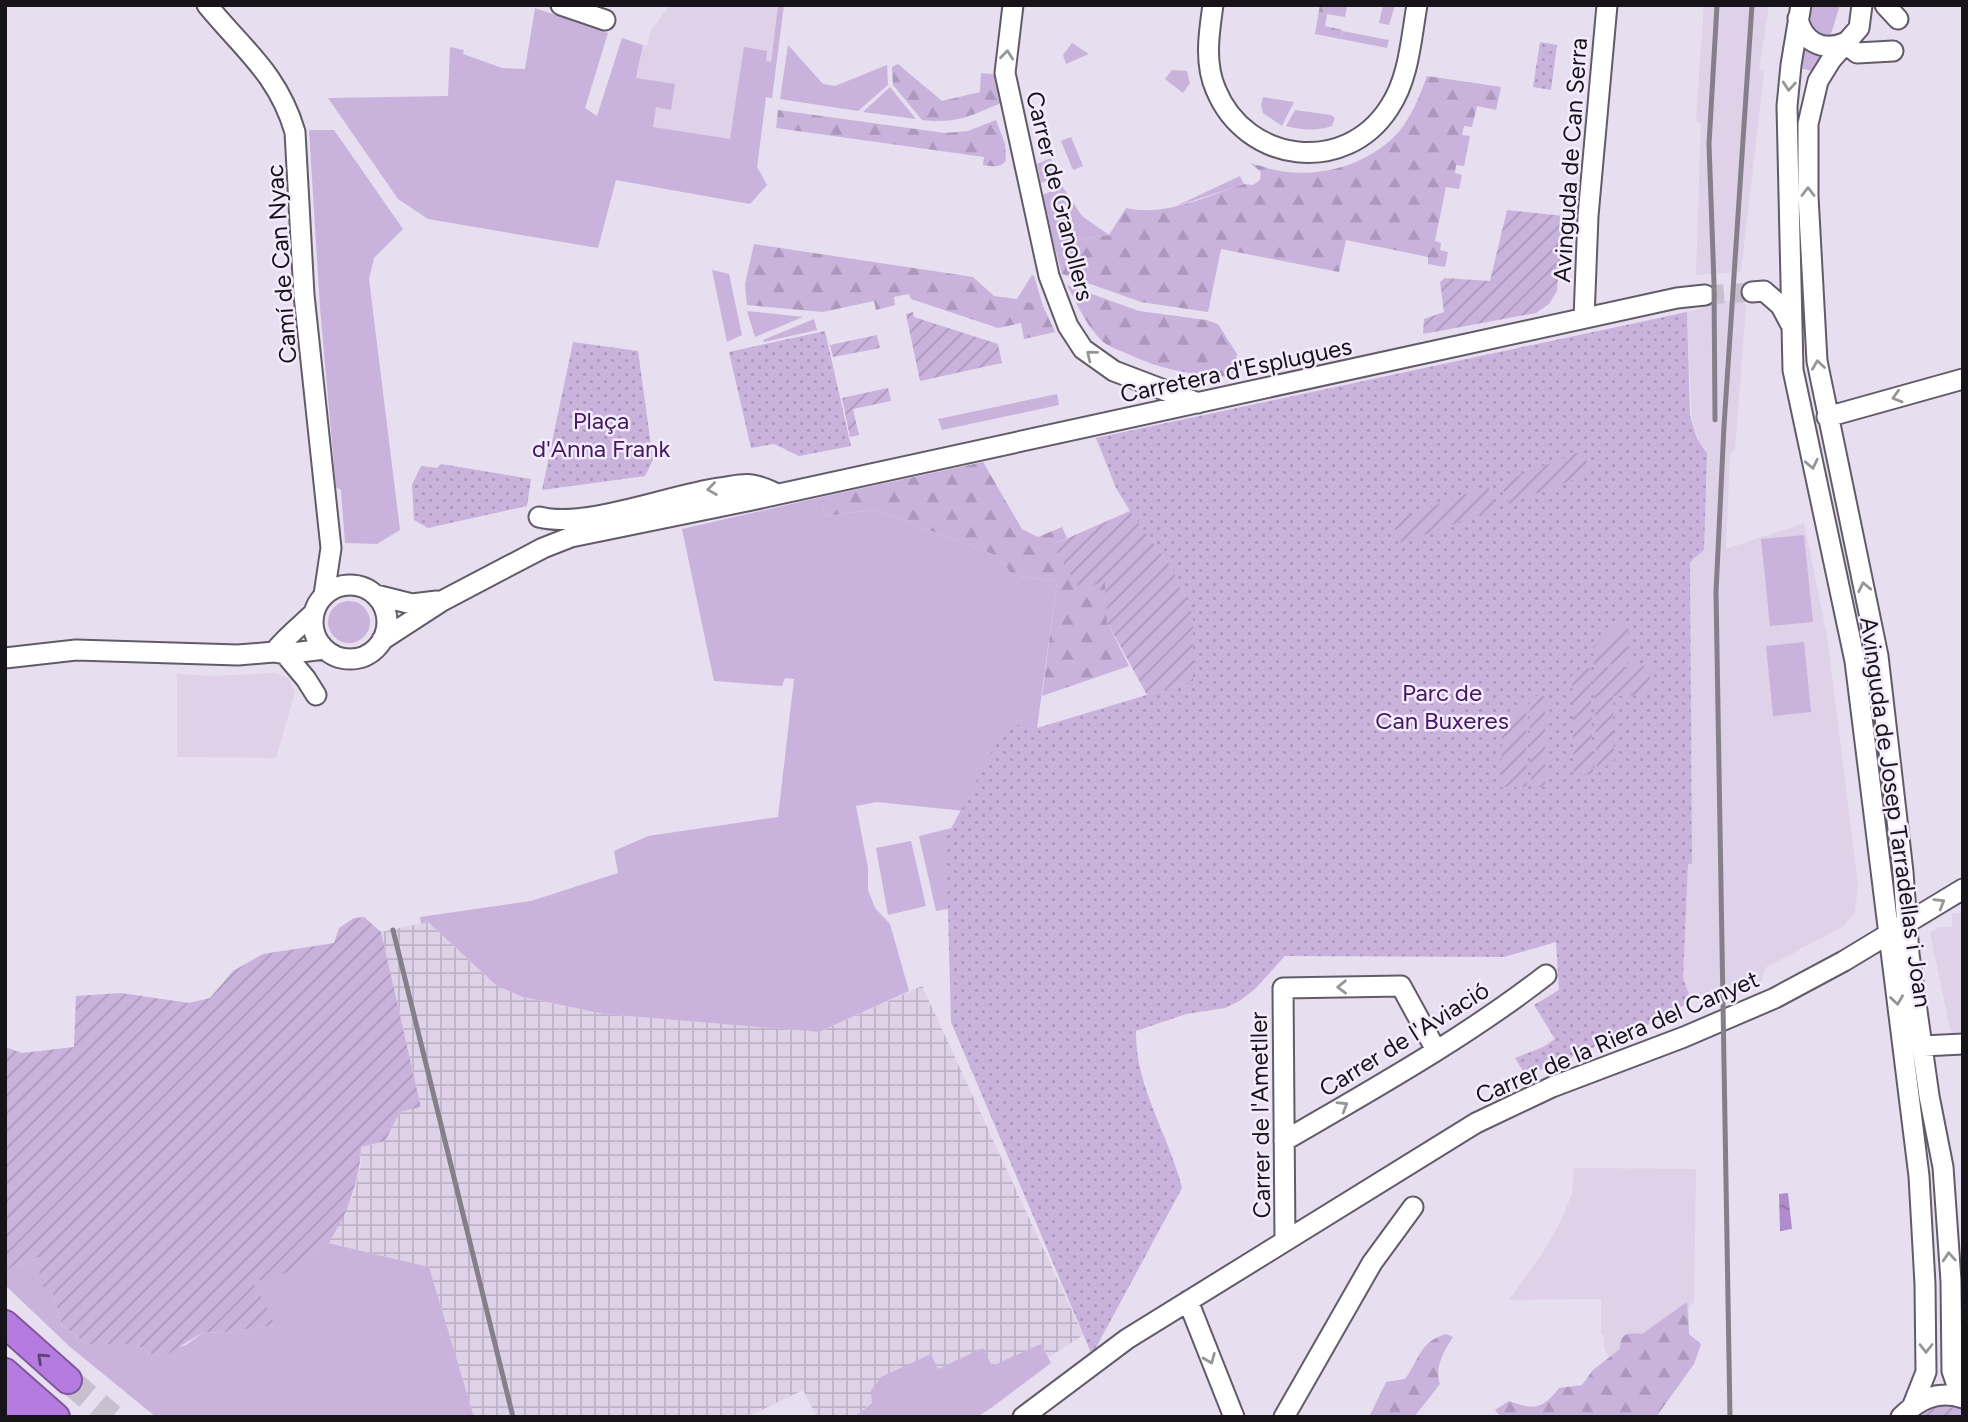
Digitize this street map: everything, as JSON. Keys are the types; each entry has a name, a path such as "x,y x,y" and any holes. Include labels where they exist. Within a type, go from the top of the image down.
{"highway":[{"path":"9,1326 68,1380"},
{"path":"5,1372 56,1417"},
{"path":"5,1400 32,1417"}],"street":[{"name":"Camí de Can Nyac","path":"207,5 260,65 290,115 295,132 304,295 331,548 324,595"},
{"path":"561,5 605,20"},
{"name":"Carrer de Granollers","path":"1013,5 1005,73 1058,303 1068,326 1083,349 1114,371 1198,403"},
{"path":"1213,5 1208,52 1210,69 1214,88 1227,112 1250,135 1263,143 1277,149 1305,153 1332,149 1353,141 1385,115 1402,83 1417,5"},
{"name":"Avinguda de Can Serra","path":"1584,318 1588,216 1607,5"},
{"name":"Avinguda de Josep Tarradellas i Joan","path":"1861,6 1859,28 1844,43 1818,82 1808,124 1808,196 1816,351 1827,417 1878,656 1908,922 1909,954 1929,1096 1943,1167 1951,1281 1952,1371 1962,1398"},
{"name":"Avinguda de Josep Tarradellas i Joan","path":"1799,12 1805,36 1813,43 1834,47 1844,43"},
{"name":"Avinguda de Josep Tarradellas i Joan","path":"1799,12 1787,106 1793,370 1855,661 1919,1176 1925,1284 1926,1372 1904,1414"},
{"path":"1844,43 1857,53 1883,53"},
{"path":"1790,265 1758,292 1781,306 1790,324"},
{"name":"Carretera d'Esplugues","path":"382,640 558,527 697,491 751,484 778,494 1677,298 1705,295"},
{"path":"1827,417 1963,379"},
{"path":"313,612 313,631 324,649 340,658 360,657 371,652 382,640 386,628 382,603 338,561 331,548"},
{"path":"279,653 285,637 300,627 324,595 340,586 368,590"},
{"name":"Carretera d'Esplugues","path":"368,590 412,604 442,601"},
{"path":"5,658 76,650 214,655 324,649"},
{"path":"279,653 306,679 316,695"},
{"name":"Carrer de la Riera del Canyet","path":"1023,1417 1127,1339 1476,1123 1556,1086 1684,1037 1775,998 1844,961 1963,889"},
{"name":"Carrer de l'Aviació","path":"1284,1141 1436,1050 1519,996 1546,975"},
{"name":"Carrer de l'Ametller","path":"1285,1241 1283,988 1401,986 1436,1050"},
{"path":"1923,1046 1963,1044"},
{"path":"1284,1417 1372,1263 1413,1207"},
{"path":"1188,1301 1234,1417"},
{"path":"1904,1414 1937,1395 1962,1398"}],"shaded area":[{"path":"670,5 778,5 757,167 767,185 750,204 616,180 643,45 647,46 651,30"},
{"path":"1704,5 1777,5 1769,6 1759,69 1764,71 1741,272 1696,275 1701,124 1696,121"},
{"path":"1742,301 1746,305 1735,450 1730,454 1726,549 1804,523 1827,636 1858,886 1855,912 1844,926 1765,968 1760,986 1730,999 1705,1003 1706,996 1692,1001 1683,979 1688,863 1692,862 1690,562 1704,550 1706,450 1699,441 1692,422 1687,312 1701,309 1710,302"},
{"path":"276,673 288,678 295,692 276,758 177,757 177,674 214,676"},
{"path":"1952,913 1963,913 1963,1032 1951,1033 1930,933 1939,927 1952,927"},
{"path":"428,922 497,986 523,997 604,1014 819,1032 922,986 1083,1335 1048,1358 1041,1345 991,1367 938,1369 931,1354 854,1417 817,1417 803,1390 747,1417 474,1417 429,1267 328,1243 354,1194 361,1163 361,1147 385,1141 400,1112 421,1106 381,932"},
{"path":"1574,1168 1696,1169 1694,1302 1689,1306 1689,1341 1614,1368 1604,1348 1604,1335 1601,1334 1601,1299 1509,1300 1542,1254 1560,1223 1572,1194"}],"green space":[{"path":"778,5 784,5 772,98 766,97 757,167 767,185 750,204 616,180 598,248 428,219 398,199 328,98 448,96 450,47 464,50 463,54 502,68 525,69 535,8 608,33 585,108 597,116 622,38 643,45 636,78 675,84 671,110 656,107 653,127 730,139 744,47 767,51 766,61 771,62"},
{"path":"1320,5 1347,5 1345,17 1327,14 1325,26 1342,30 1341,39 1315,34"},
{"path":"1383,5 1395,5 1389,25 1379,23"},
{"path":"1813,5 1840,5 1829,40 1819,34 1811,22"},
{"path":"1342,31 1389,40 1387,48 1341,39"},
{"path":"1540,42 1557,45 1551,90 1533,87"},
{"path":"1072,43 1089,54 1066,64 1063,55"},
{"path":"788,45 823,84 835,86 887,65 888,85 858,111 780,99"},
{"path":"1804,50 1821,58 1816,72 1799,68"},
{"path":"898,64 942,101 980,92 981,73 999,75 1001,103 963,118 922,120 893,85 892,67"},
{"path":"1172,70 1187,71 1190,83 1183,93 1165,79"},
{"path":"1427,76 1501,87 1496,110 1477,106 1472,127 1464,126 1462,135 1470,136 1464,166 1456,165 1455,173 1462,175 1459,189 1446,187 1435,241 1441,243 1440,250 1448,252 1445,267 1428,264 1428,257 1346,240 1339,272 1221,249 1208,312 1141,302 1062,274 1054,244 1109,235 1126,208 1171,208 1244,184 1253,185 1260,180 1261,172 1250,163 1278,171 1303,173 1336,169 1367,157 1394,137 1404,125"},
{"path":"890,87 916,119 863,112"},
{"path":"1263,97 1294,102 1282,126 1263,113"},
{"path":"778,110 945,133 968,131 996,120 1005,144 1006,160 999,166 983,165 984,157 776,128"},
{"path":"1295,110 1331,115 1335,118 1332,126 1321,129 1286,126"},
{"path":"309,130 334,130 403,229 374,258 369,279 400,530 377,544 345,543 341,490 336,487 320,308"},
{"path":"1071,137 1083,166 1073,170 1061,141"},
{"path":"1051,158 1058,176 1041,183 1037,164"},
{"path":"1240,176 1244,184 1174,207"},
{"path":"1062,186 1082,216 1109,235 1054,244 1043,195"},
{"path":"1507,210 1564,216 1557,291 1549,304 1536,313 1423,334 1424,319 1444,312 1440,282 1445,278 1490,281"},
{"path":"754,244 973,277 994,296 1043,306 1055,332 1024,339 1021,323 998,328 911,299 909,294 894,297 895,305 876,310 874,301 823,312 747,305 745,284"},
{"path":"712,270 729,274 742,335 727,342"},
{"path":"1032,275 1034,276 1043,306 1017,299"},
{"path":"1067,285 1139,311 1218,324 1237,354 1232,377 1164,368 1108,345 1088,324"},
{"path":"747,311 803,317 755,337"},
{"path":"913,312 914,317 998,344 1002,363 920,381 906,314"},
{"name":"Parc de Can Buxeres","path":"1687,312 1690,416 1697,439 1707,453 1704,550 1690,562 1692,863 1688,864 1683,979 1692,1001 1654,1022 1526,1076 1515,1058 1555,1039 1534,1005 1559,990 1556,942 1504,957 1285,956 1255,989 1241,1000 1225,1008 1186,1014 1136,1031 1141,1072 1182,1188 1092,1355 951,1022 946,838 1007,723 1037,728 1193,681 1193,615 1172,568 1116,488 1096,438"},
{"path":"814,319 817,330 764,342 763,340"},
{"path":"825,331 851,446 799,456 774,444 751,448 729,352"},
{"path":"877,335 880,348 833,357 830,345"},
{"name":"Plaça d'Anna Frank","path":"573,342 638,351 653,460 645,476 542,490"},
{"path":"888,388 891,401 853,409 859,435 850,437 842,398"},
{"path":"1057,394 1059,405 942,430 938,419"},
{"path":"1583,451 1591,473 1509,504 1501,482"},
{"path":"983,462 1022,529 1038,537 1062,527 1067,538 1052,545 1106,581 1107,622 1129,666 1042,696 1057,581 1012,575 998,556 875,510 825,516 822,497"},
{"path":"441,464 531,479 527,506 428,528 414,520 412,485 421,466 437,468"},
{"path":"1488,486 1496,509 1401,543 1393,521"},
{"path":"822,497 825,516 875,510 998,556 1012,575 1057,581 1037,728 974,812 877,802 856,806 868,868 868,890 875,908 890,924 909,991 819,1032 604,1014 523,997 497,986 428,922 421,924 420,917 531,901 618,873 614,851 648,836 778,817 794,679 785,678 782,686 714,681 682,529"},
{"path":"1130,511 1172,568 1193,615 1193,681 1147,695 1107,622 1105,582 1080,589 1052,545"},
{"path":"1804,535 1813,622 1770,626 1761,539"},
{"path":"349,601 364,607 370,622 364,637 349,643 334,637 328,622 334,607"},
{"path":"1620,625 1628,625 1629,664 1594,665 1593,647"},
{"path":"1804,642 1811,712 1773,716 1766,646"},
{"path":"1650,666 1650,695 1613,696 1614,760 1597,774 1594,668"},
{"path":"1590,668 1593,774 1574,775 1572,675 1580,669"},
{"path":"1529,696 1545,696 1545,787 1531,787"},
{"path":"1526,702 1527,787 1501,787 1502,722"},
{"path":"964,825 980,903 936,911 919,836"},
{"path":"911,841 926,906 888,915 876,848"},
{"path":"364,917 381,932 421,1107 400,1112 385,1141 361,1147 358,1175 342,1220 317,1255 286,1272 253,1281 275,1325 219,1333 204,1332 164,1356 152,1354 135,1344 87,1344 62,1325 52,1291 40,1285 39,1257 5,1270 5,1047 22,1053 74,1047 76,996 121,993 189,1003 210,998 233,971 263,954 334,943 339,928 354,918"},
{"path":"328,1243 429,1267 474,1417 156,1417 69,1346 5,1285 5,1270 39,1257 62,1325 87,1344 135,1344 152,1354 186,1345 204,1332 219,1333 274,1325 253,1281 316,1256"},
{"path":"1687,1302 1689,1334 1701,1344 1694,1364 1656,1417 1501,1417 1495,1410 1509,1401 1525,1406 1537,1406 1548,1401 1559,1388 1582,1385 1593,1370 1620,1349 1623,1337 1642,1334"},
{"path":"1446,1334 1453,1337 1439,1366 1440,1384 1414,1417 1369,1417 1386,1382 1405,1379 1425,1346"},
{"path":"1041,1344 1051,1363 977,1417 854,1417 872,1403 871,1391 881,1377 931,1354 938,1369 983,1348 992,1366"},
{"path":"1941,1404 1963,1409 1963,1417 1914,1417 1921,1411"}],"water":[{"path":"1788,1193 1792,1229 1780,1231 1779,1194"}],"tunnel":[{"path":"1705,295 1752,292"},
{"path":"68,1380 112,1417"}],"railway":[{"path":"1715,420 1709,144 1717,5"},
{"path":"1730,1417 1716,592 1724,426 1752,5"},
{"path":"393,930 513,1417"}]}
